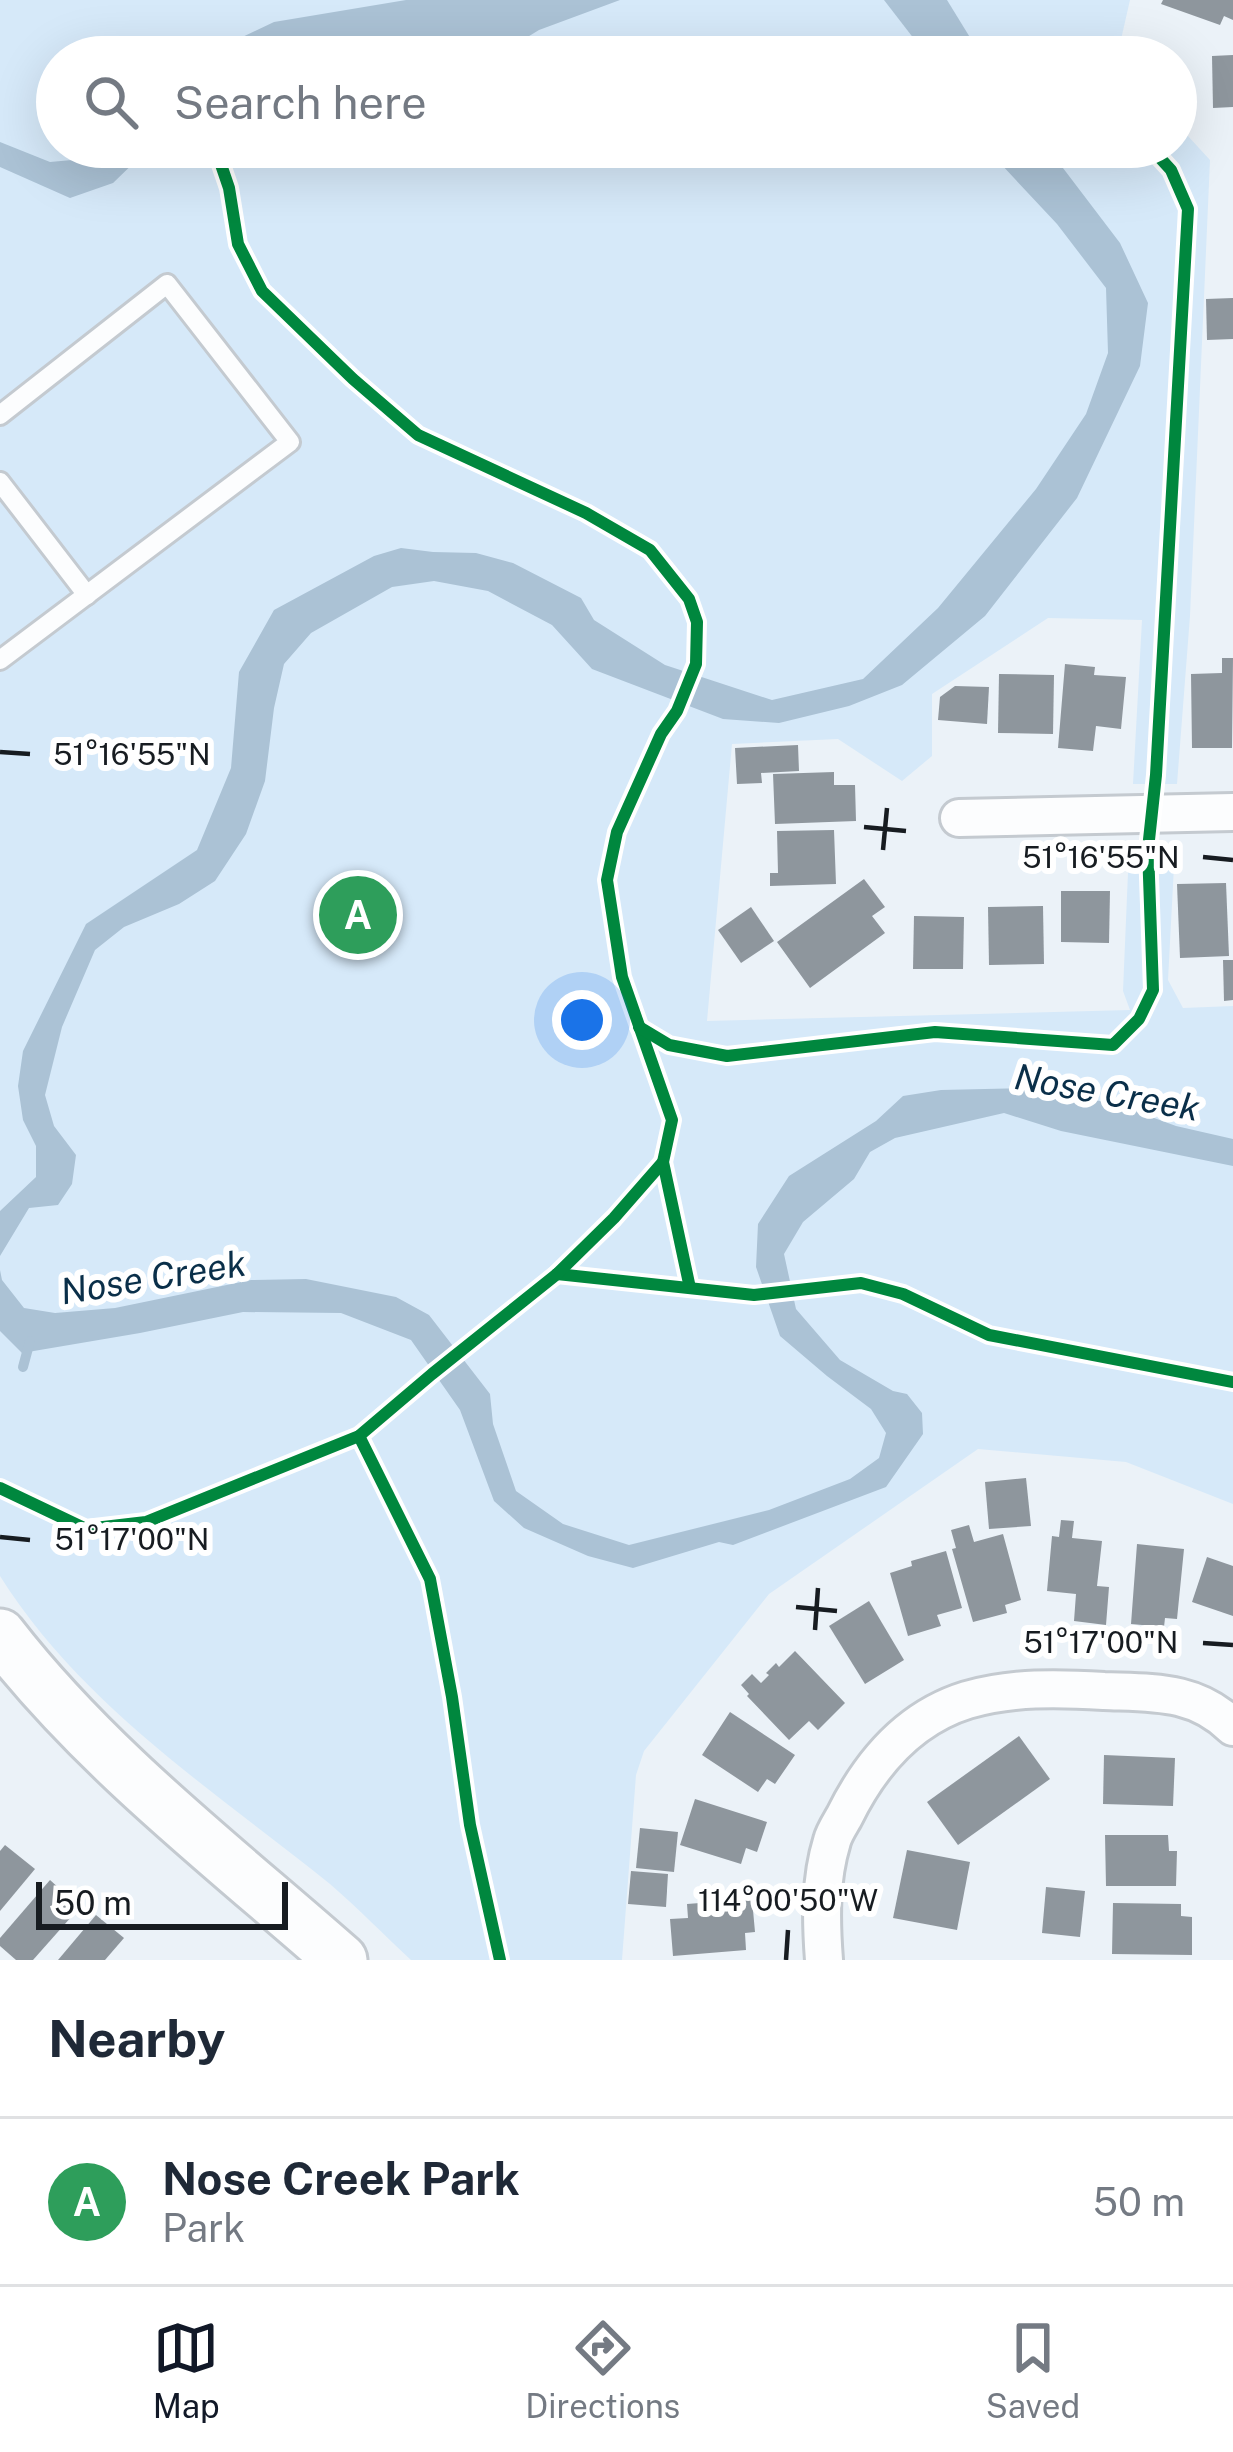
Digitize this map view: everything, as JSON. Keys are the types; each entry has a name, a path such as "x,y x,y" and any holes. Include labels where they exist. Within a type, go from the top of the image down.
{"main road":[{"path":"0,1635 34,1679 130,1774 341,1960"}],"street":[{"path":"959,818 1233,812"},
{"path":"824,1960 820,1909 832,1840 858,1788 889,1748 924,1719 967,1700 1054,1688 1168,1694 1214,1709 1233,1727"}],"lane":[{"path":"0,415 166,284 290,442 0,660"},
{"path":"0,482 87,595"}],"shaded area":[{"path":"0,0 1130,0 1122,36 36,36 36,168 1197,168 1197,146 1210,160 1190,616 1177,784 1133,784 1142,620 1048,618 932,694 932,756 902,781 838,739 732,744 707,1021 1130,1010 1123,991 1129,849 1175,847 1168,980 1183,1008 1233,1006 1233,1504 1126,1462 978,1449 769,1594 644,1751 636,1775 622,1960 411,1960 330,1884 109,1705 69,1665 0,1576"},
{"path":"406,0 620,0 529,36 245,36 274,22"},
{"path":"884,0 947,0 969,36 912,36"},
{"path":"0,142 36,156 36,168 128,168 113,183 70,198 0,167"},
{"path":"1005,168 1063,168 1120,243 1148,303 1140,366 1077,498 985,616 902,685 849,706 779,723 723,719 592,669 552,625 488,591 434,581 392,587 311,633 284,664 265,781 246,834 215,881 179,904 124,927 95,950 62,1027 45,1095 54,1126 76,1155 72,1184 58,1205 29,1208 0,1256 0,1211 36,1177 36,1146 23,1120 18,1086 23,1051 86,924 197,850 231,768 239,672 274,610 374,556 401,548 476,553 513,563 581,598 594,620 665,665 772,700 863,679 938,608 1036,489 1086,414 1108,353 1106,288 1057,224"},
{"path":"1031,1088 1116,1104 1176,1126 1233,1139 1233,1166 1061,1131 1004,1113 895,1138 870,1152 854,1179 803,1222 784,1254 796,1309 840,1360 893,1391 907,1394 922,1413 923,1434 886,1487 733,1545 719,1542 633,1568 588,1556 524,1528 494,1501 460,1410 411,1340 341,1313 243,1312 22,1353 0,1331 0,1270 2,1280 24,1308 55,1313 115,1308 251,1280 306,1279 396,1297 429,1315 490,1394 493,1424 516,1491 563,1524 629,1545 769,1510 850,1479 879,1458 886,1433 871,1409 780,1336 756,1267 758,1224 789,1176 876,1121 903,1096 941,1090"}],"building":[{"path":"1163,0 1233,0 1233,20 1224,16 1220,25 1161,4"},
{"path":"1233,55 1233,107 1213,108 1212,56"},
{"path":"1233,298 1233,339 1207,340 1206,299"},
{"path":"1222,658 1233,658 1232,748 1192,748 1191,674 1222,673"},
{"path":"1065,664 1095,667 1094,675 1126,677 1121,729 1096,726 1093,751 1058,748"},
{"path":"999,674 1054,675 1053,734 998,733"},
{"path":"955,686 989,687 987,724 938,720 940,697"},
{"path":"798,745 799,771 761,773 762,783 737,784 735,748"},
{"path":"834,772 834,785 855,785 856,821 775,824 773,774"},
{"path":"834,830 836,884 770,886 770,873 778,873 777,831"},
{"path":"864,879 885,907 872,916 885,933 810,988 777,942"},
{"path":"1226,883 1229,956 1180,958 1177,884"},
{"path":"1061,891 1110,891 1109,943 1061,942"},
{"path":"1043,906 1044,964 989,965 988,907"},
{"path":"751,907 774,941 741,963 718,930"},
{"path":"914,916 964,917 963,969 913,969"},
{"path":"1223,960 1233,960 1233,1000 1224,1001"},
{"path":"1026,1478 1031,1526 989,1529 985,1482"},
{"path":"1061,1520 1074,1521 1072,1538 1102,1541 1097,1586 1109,1587 1106,1625 1074,1621 1076,1594 1047,1591 1052,1536 1059,1537"},
{"path":"969,1525 974,1542 1003,1534 1021,1600 1005,1605 1007,1613 973,1622 951,1530"},
{"path":"1137,1544 1184,1549 1177,1619 1165,1618 1164,1627 1131,1624"},
{"path":"946,1551 962,1608 937,1615 941,1626 908,1636 890,1573"},
{"path":"1207,1557 1233,1566 1233,1616 1192,1602"},
{"path":"869,1601 904,1660 865,1684 829,1626"},
{"path":"795,1651 845,1703 818,1730 809,1721 789,1740 741,1685 752,1674 761,1683 776,1663 779,1667"},
{"path":"730,1712 795,1755 775,1784 767,1779 758,1792 702,1755"},
{"path":"1019,1736 1050,1779 958,1845 927,1802"},
{"path":"1104,1755 1175,1758 1173,1806 1103,1804"},
{"path":"695,1799 767,1822 757,1852 746,1848 741,1864 680,1845"},
{"path":"640,1828 678,1832 674,1872 636,1868"},
{"path":"1105,1835 1168,1835 1169,1851 1177,1851 1176,1886 1106,1886"},
{"path":"5,1845 35,1869 0,1911 0,1851"},
{"path":"907,1850 970,1862 957,1930 893,1918"},
{"path":"631,1871 668,1874 666,1907 628,1904"},
{"path":"50,1880 80,1907 33,1960 16,1960 0,1946 0,1938"},
{"path":"1046,1887 1085,1891 1080,1937 1042,1933"},
{"path":"752,1899 755,1932 745,1933 746,1950 673,1956 670,1919 688,1918 687,1904"},
{"path":"1113,1903 1181,1904 1181,1916 1192,1917 1192,1955 1112,1954"},
{"path":"96,1915 124,1938 105,1960 58,1960"}],"waterway":[{"path":"23,1367 30,1341"}],"cycle path":[{"path":"222,168 238,244 262,291 353,379 418,435 586,513 650,550 689,599 697,622 696,664 617,832 607,880 622,977 672,1120 663,1162 690,1288"},
{"path":"639,1027 669,1045 727,1056 935,1032 1113,1045 1139,1019 1153,990 1148,849 1188,209 1169,168"},
{"path":"0,1488 86,1529 146,1522 359,1436 557,1274 663,1162"},
{"path":"557,1274 754,1295 861,1283 903,1294 989,1335 1233,1382"},
{"path":"359,1436 430,1579 470,1825 500,1960"}],"place":[{"name":"Nose Creek Park","path":"358,915"}],"water label":[{"name":"Nose Creek","path":"1107,1092"},
{"name":"Nose Creek","path":"153,1277"}]}
